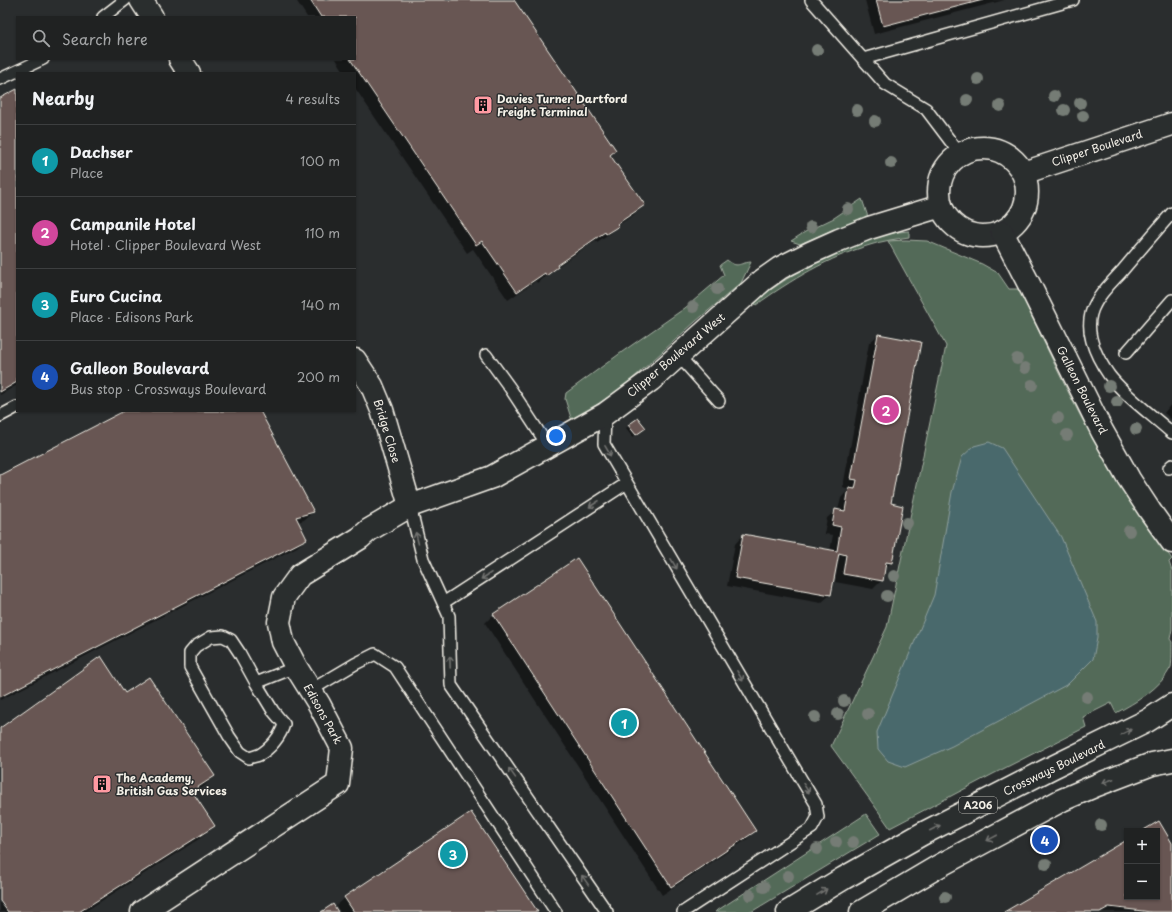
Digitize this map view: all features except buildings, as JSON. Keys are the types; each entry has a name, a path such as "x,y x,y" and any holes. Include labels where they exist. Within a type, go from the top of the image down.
{"street":[{"path":"141,0 151,16"},
{"path":"181,60 188,72"},
{"name":"Clipper Boulevard","path":"1023,173 1172,124"},
{"path":"977,148 996,149 1007,154 1016,162 1023,173 1027,186 1026,200 1022,213 1013,224 1002,232 988,236 973,235 959,229 948,219 941,206 939,194 940,182 944,171 960,154 977,148"},
{"name":"Clipper Boulevard West","path":"410,506 492,477 605,414 651,380 763,280 780,268 863,230 941,206"},
{"name":"Galleon Boulevard","path":"1002,232 1102,431 1129,479 1172,542"},
{"name":"Bridge Close","path":"356,362 372,386 382,410 410,506"},
{"name":"Edisons Park","path":"142,912 338,784 342,748 319,704 296,667 283,642 279,622 284,597 300,575 360,538 368,530 410,506"},
{"name":"Crossways Boulevard","path":"788,912 844,878 910,841 1051,768 1147,721 1172,705"},
{"path":"861,912 939,866 1062,800 1152,764 1172,760"}],"lane":[{"path":"105,16 125,0"},
{"path":"811,0 885,84 926,109 960,154"},
{"path":"863,59 1074,0"},
{"path":"0,79 41,60"},
{"path":"1172,213 1095,303 1090,314 1089,325 1090,336 1096,353 1109,375 1172,433"},
{"path":"1126,353 1172,300"},
{"path":"486,355 510,388 548,446"},
{"path":"678,355 719,401"},
{"path":"0,416 16,408"},
{"path":"605,414 604,444 816,804 818,818 812,828 683,912"},
{"path":"443,603 627,483"},
{"path":"410,506 423,559 449,616 451,685 608,912"},
{"path":"224,636 231,640 256,683 273,711 284,724 282,732 272,744 259,755 249,758 240,752 229,736 190,667 190,653 196,646 211,637 224,636"},
{"path":"311,690 354,664 375,654 395,668 556,912"},
{"path":"256,683 296,667"}],"green space":[{"path":"862,199 868,217 837,228 800,244 791,241 805,232 834,218"},
{"path":"909,231 909,237 889,240 840,256 797,278 756,305 754,302 788,278 827,256 869,239"},
{"path":"888,241 927,241 982,264 998,273 1009,289 1019,289 1094,441 1129,498 1172,559 1169,562 1172,571 1172,629 1170,639 1172,642 1172,655 1171,667 1161,682 1147,694 1131,704 1116,713 1111,703 1083,717 1086,727 890,828 831,746 887,627 946,346"},
{"path":"727,260 736,265 751,262 741,283 695,322 630,381 572,421 565,399 566,393 685,308 724,275 720,265"},
{"path":"866,814 880,834 751,912 715,912"}],"water":[{"path":"989,442 1002,448 1061,537 1097,622 1097,638 1093,659 1068,684 952,746 905,767 888,761 878,749 877,732 934,595 952,492 962,457 974,446"}],"place":[{"name":"Davies Turner Dartford Freight Terminal","path":"483,105"},
{"name":"Campanile Hotel","path":"886,410"},
{"name":"Dachser","path":"624,723"},
{"name":"The Academy, British Gas Services","path":"102,784"},
{"name":"Galleon Boulevard","path":"1045,840"},
{"name":"Euro Cucina","path":"453,854"}]}
